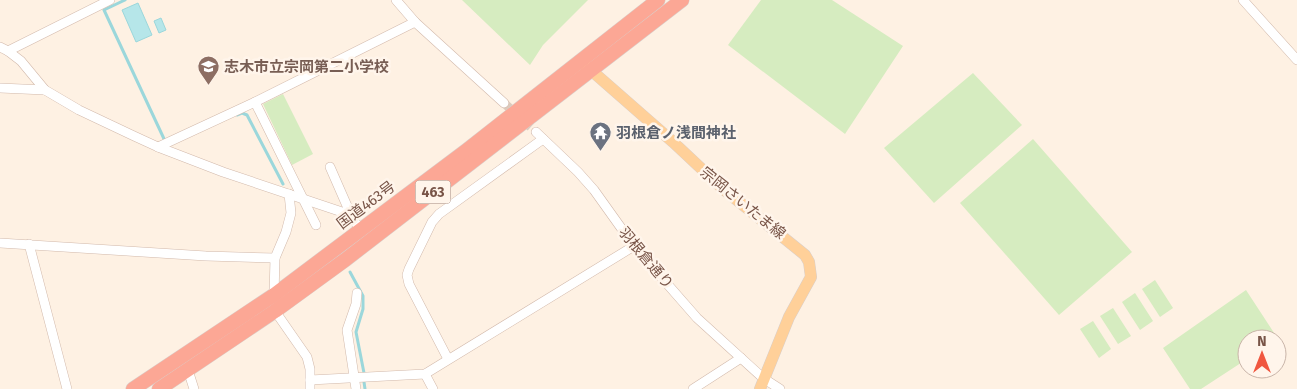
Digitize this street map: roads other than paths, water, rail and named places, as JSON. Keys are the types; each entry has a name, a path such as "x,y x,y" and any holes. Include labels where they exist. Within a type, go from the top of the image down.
{"highway":[{"name":"国道463号","path":"133,389 274,295 467,150 658,0"},
{"name":"国道463号","path":"158,389 275,311 352,254 591,72 682,0"}],"main road":[{"name":"宗岡さいたま線","path":"581,60 591,72 659,129 722,188 805,255 809,262 811,277 790,317 761,384"}],"street":[{"path":"110,0 4,49 21,61 45,90 79,110 158,147 351,215"},
{"path":"396,0 415,22 504,103"},
{"path":"1243,0 1297,60"},
{"path":"158,147 255,102 415,22"},
{"path":"0,88 45,90"},
{"path":"255,102 316,225"},
{"name":"羽根倉通り","path":"536,132 594,190 634,246 698,318 741,358 761,384 780,389"},
{"path":"448,359 409,284 407,275 409,269 432,222 439,214 543,138"},
{"path":"330,167 351,215 360,230"},
{"path":"274,295 275,258 286,232 291,213 289,194"},
{"path":"0,242 206,256 275,258"},
{"path":"29,244 67,389"},
{"path":"275,311 307,357 310,385 354,377 425,374 634,246"},
{"path":"356,389 347,330 356,304 357,293"},
{"path":"693,389 741,358"},
{"path":"188,370 194,389"},
{"path":"425,374 433,389"}],"water":[{"path":"138,3 152,35 136,42 122,10"},
{"path":"161,18 166,30 159,33 154,21"}],"waterway":[{"path":"125,0 104,10 165,141"},
{"path":"237,115 242,113 247,115 283,184"},
{"path":"350,272 363,296 363,309 356,332 364,373"},
{"path":"364,382 365,389"}],"tunnel":[{"path":"504,103 536,132"}],"place":[{"name":"志木市立宗岡第二小学校","path":"208,86"},
{"name":"羽根倉ノ浅間神社","path":"600,152"}]}
